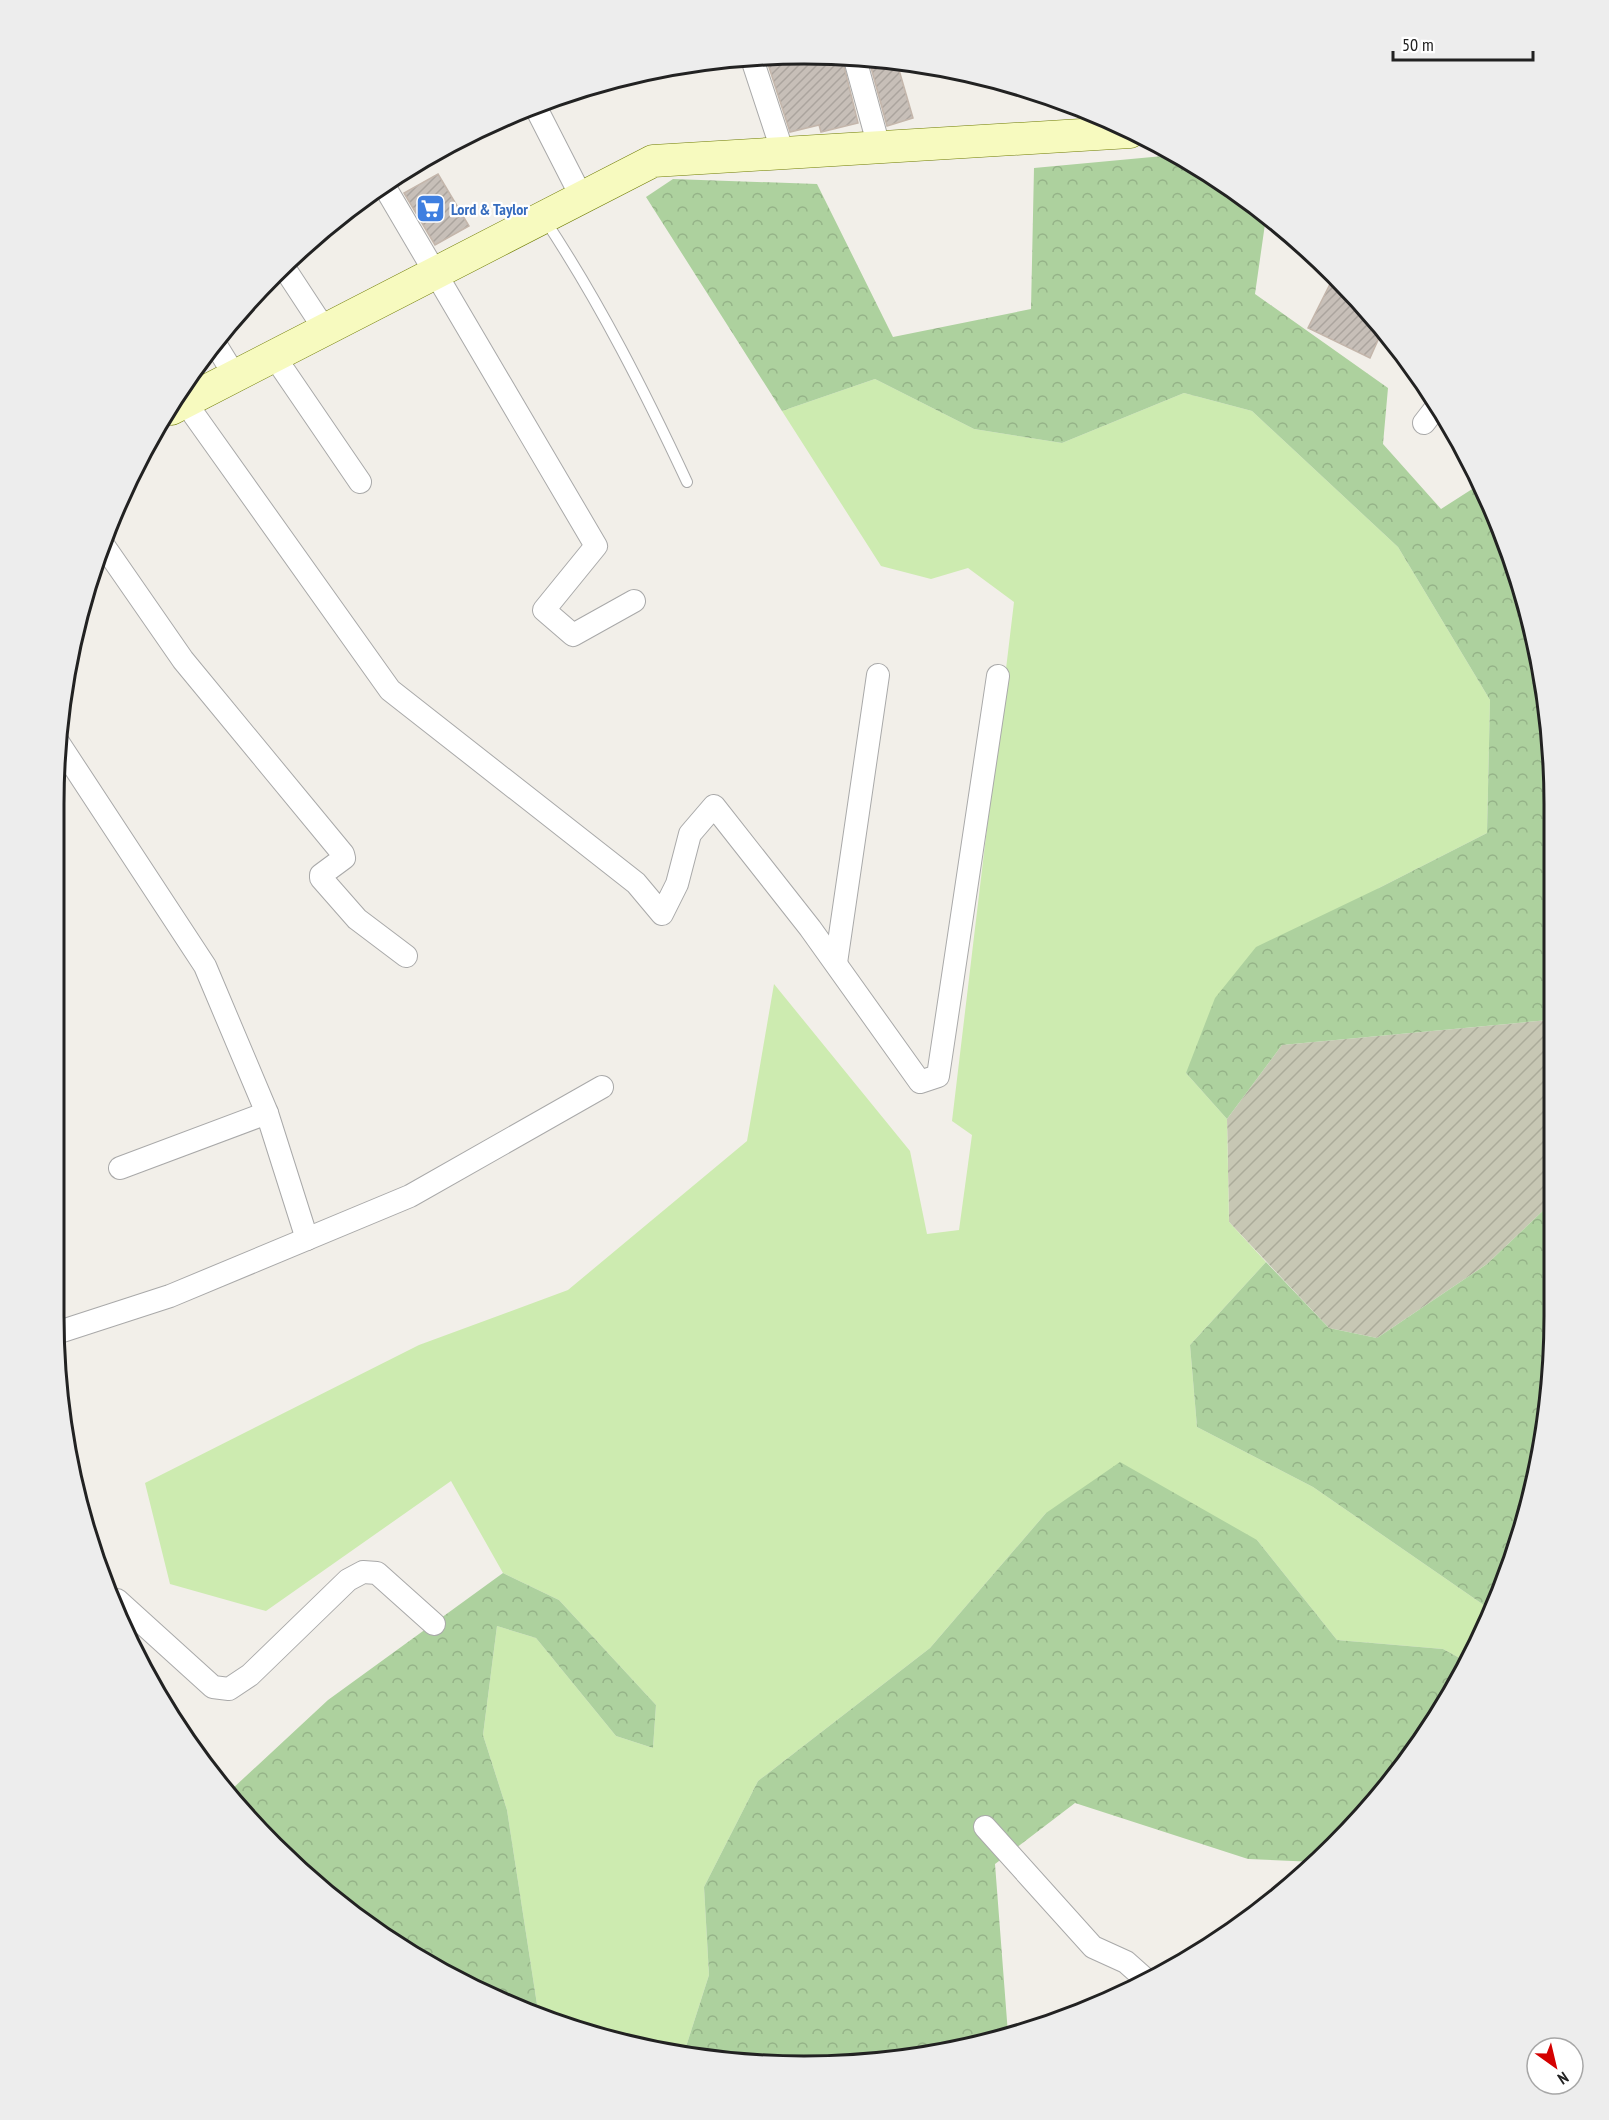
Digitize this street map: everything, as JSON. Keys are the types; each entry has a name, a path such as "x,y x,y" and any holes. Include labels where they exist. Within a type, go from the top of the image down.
{"street":[{"path":"754,66 783,153"},
{"path":"857,66 879,147"},
{"path":"539,114 582,198"},
{"path":"183,402 653,161 1114,133"},
{"path":"388,193 596,546 544,610 573,635 633,601"},
{"path":"288,274 325,330"},
{"path":"220,351 235,376"},
{"path":"274,356 360,482"},
{"path":"180,408 390,690 636,883 662,914 677,884 690,834 714,806 836,963 920,1082 938,1076 998,676"},
{"path":"109,553 183,660 343,854 342,860 321,878 357,919 406,957"},
{"path":"836,963 878,675"},
{"path":"66,754 205,966 267,1113 308,1239"},
{"path":"65,1330 170,1296 410,1196 602,1088"},
{"path":"120,1168 267,1113"},
{"path":"125,1607 213,1687 229,1689 250,1675 348,1581 363,1572 377,1573 434,1624"},
{"path":"985,1827 1093,1947 1126,1962 1141,1974"}],"lane":[{"path":"543,218 569,256 641,384 687,482"}],"shaded area":[{"path":"1544,1020 1544,1210 1487,1264 1377,1338 1329,1328 1229,1222 1227,1119 1282,1045"}],"green space":[{"path":"1161,156 1216,189 1255,217 1265,225 1255,294 1388,388 1383,444 1441,509 1473,488 1505,567 1519,613 1538,708 1543,756 1544,804 1544,1020 1282,1045 1227,1119 1186,1073 1215,998 1256,947 1487,833 1490,700 1398,547 1252,411 1184,393 1062,443 974,429 875,379 782,411 646,197 673,179 817,184 893,337 1031,309 1034,168"},
{"path":"875,379 974,429 1062,443 1184,393 1252,411 1398,547 1490,700 1487,833 1379,888 1186,1073 1227,1119 1229,1222 1266,1262 1190,1345 1197,1427 1313,1487 1485,1606 1460,1658 1443,1649 1337,1640 1257,1540 1046,1513 930,1648 758,1781 704,1887 709,1975 686,2045 613,2030 537,2005 507,1810 483,1735 497,1626 536,1638 616,1736 653,1748 656,1705 559,1600 503,1573 451,1481 266,1611 170,1584 145,1483 419,1345 568,1290 747,1141 774,984 910,1151 927,1234 959,1230 972,1135 952,1121 1014,602 968,568 931,579 881,566 782,411"},
{"path":"1544,1210 1543,1364 1538,1412 1519,1507 1485,1606 1313,1487 1197,1427 1190,1345 1266,1262 1329,1328 1377,1338 1487,1264"},
{"path":"1120,1462 1257,1540 1337,1640 1443,1649 1460,1658 1420,1727 1392,1766 1328,1839 1304,1861 1248,1859 1075,1803 995,1864 1007,2027 949,2041 853,2054 804,2056 756,2054 686,2045 709,1975 704,1887 758,1781 930,1648 1046,1513"},
{"path":"503,1573 559,1600 656,1705 653,1748 616,1736 536,1638 497,1626 483,1735 507,1810 537,2005 477,1979 434,1956 393,1931 354,1903 281,1839 234,1787 328,1700"}],"building":[{"path":"768,65 844,66 858,123 821,132 819,125 790,132"},
{"path":"871,68 899,71 913,118 887,126"},
{"path":"438,174 469,226 435,245 404,193"},
{"path":"1330,283 1379,338 1370,358 1308,328"}],"place":[{"name":"Lord & Taylor","path":"430,209"}]}
